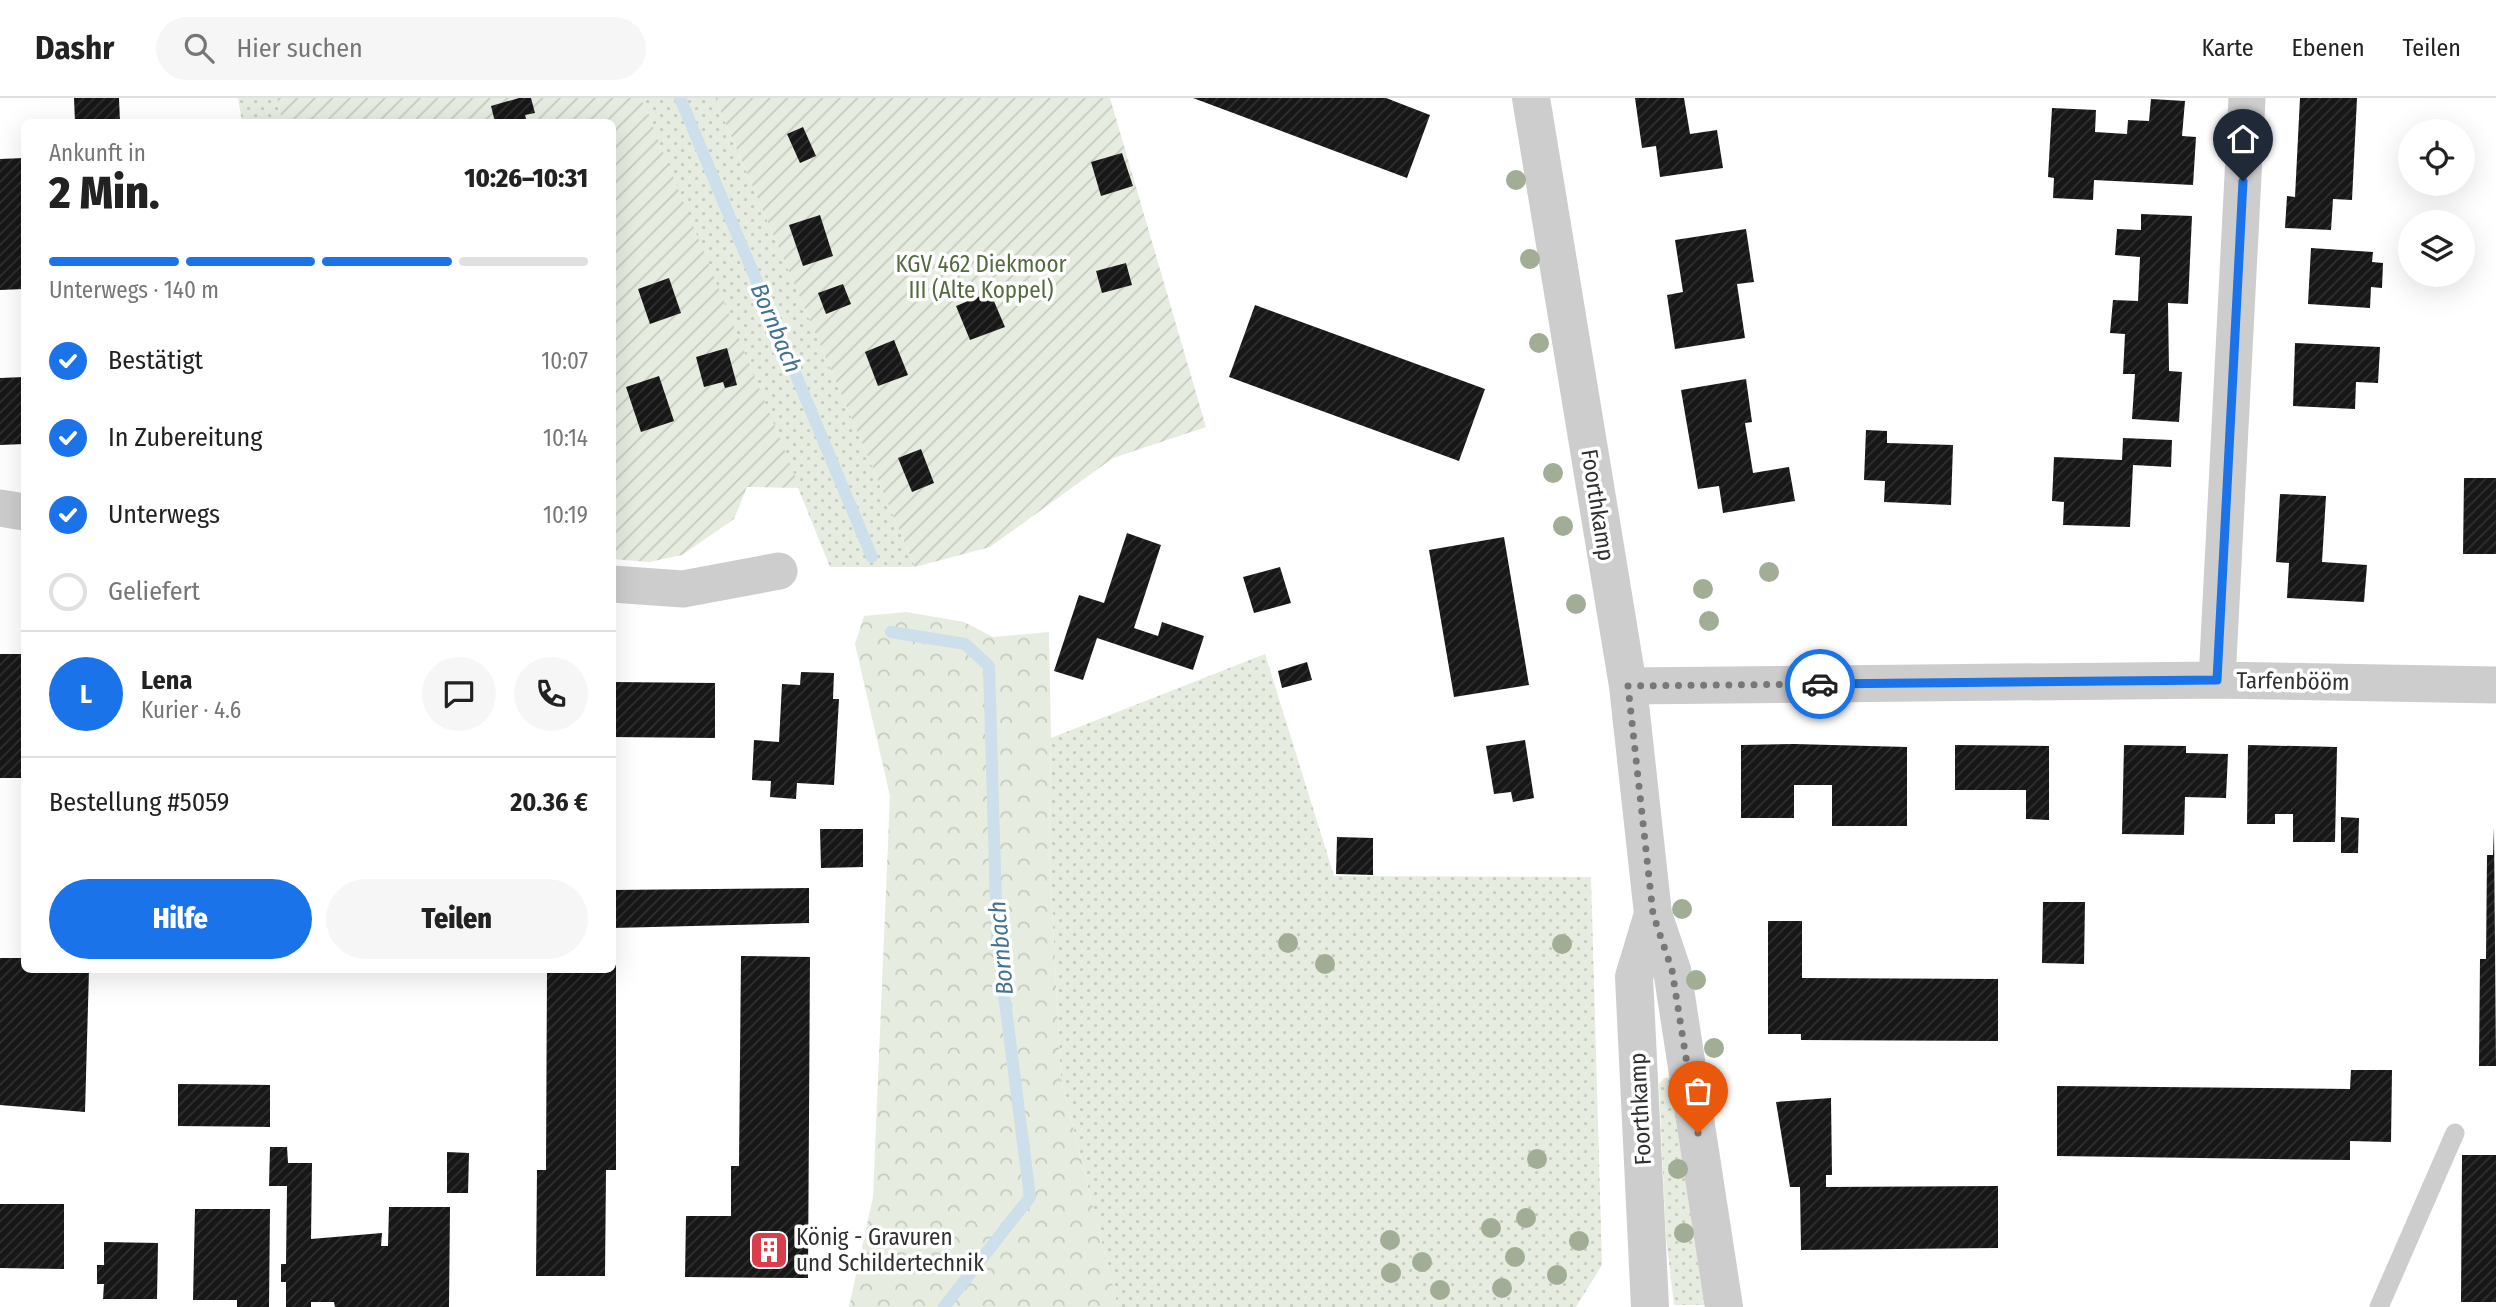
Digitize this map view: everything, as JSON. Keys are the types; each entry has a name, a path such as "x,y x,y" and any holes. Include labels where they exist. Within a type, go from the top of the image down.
{"street":[{"name":"Foorthkamp","path":"1531,98 1628,686 1653,914 1672,970 1724,1307"},
{"path":"2217,680 2247,98"},
{"path":"0,508 21,512"},
{"path":"616,584 684,589 779,571"},
{"name":"Tarfenbööm","path":"1628,686 2217,680 2496,685"},
{"name":"Foorthkamp","path":"1650,1307 1633,977 1653,914"}],"lane":[{"path":"2379,1307 2455,1133"}],"green space":[{"path":"238,98 277,98 281,119 242,119"},
{"path":"277,98 641,98 800,488 747,487 734,519 682,555 649,562 616,559 616,119 281,119"},
{"path":"641,98 715,98 915,567 830,567"},
{"name":"KGV 462 Diekmoor III (Alte Koppel)","path":"715,98 1110,98 1206,427 1113,458 990,547 915,567"},
{"path":"906,612 964,622 993,637 1049,632 1049,846 1061,1079 1118,1307 849,1307 873,1197 890,796 855,644 864,616"},
{"path":"1265,654 1334,876 1591,877 1602,1265 1576,1307 1118,1307 1061,1079 1049,846 1051,738"},
{"path":"1664,1078 1672,1078 1709,1305 1674,1305 1666,1238 1659,1084"}],"building":[{"path":"74,98 119,98 120,119 75,119"},
{"path":"519,98 531,98 535,113 525,115 526,119 494,119 491,106"},
{"path":"1193,98 1386,98 1430,115 1407,178"},
{"path":"1635,98 1684,98 1690,134 1717,130 1723,168 1660,177 1656,146 1642,148"},
{"path":"2300,98 2357,98 2352,200 2333,199 2331,230 2285,228 2287,196 2295,197"},
{"path":"2151,99 2185,101 2182,136 2196,137 2193,185 2094,180 2093,200 2053,198 2054,178 2048,177 2052,108 2096,110 2095,132 2127,134 2128,120 2149,121"},
{"path":"803,127 816,156 800,163 787,134"},
{"path":"1122,153 1133,186 1101,196 1091,162"},
{"path":"21,158 21,289 0,290 0,159"},
{"path":"2141,214 2192,216 2188,304 2168,303 2169,371 2182,372 2179,422 2132,419 2135,374 2123,374 2125,334 2110,333 2113,300 2138,301 2140,257 2115,255 2117,229 2141,230"},
{"path":"820,215 833,256 803,266 789,225"},
{"path":"1746,229 1754,282 1737,284 1745,338 1675,349 1667,295 1683,292 1675,240"},
{"path":"2311,248 2373,252 2372,262 2383,263 2382,288 2371,287 2370,308 2308,304"},
{"path":"1126,263 1132,285 1102,293 1096,271"},
{"path":"669,278 681,313 650,324 638,289"},
{"path":"843,284 851,304 826,314 818,293"},
{"path":"990,292 1005,327 970,340 956,306"},
{"path":"1255,305 1485,389 1459,461 1229,377"},
{"path":"894,340 908,375 878,386 865,352"},
{"path":"2295,343 2380,347 2378,383 2356,382 2355,409 2293,406"},
{"path":"727,348 737,385 725,388 723,382 704,387 696,357"},
{"path":"659,376 674,421 641,432 626,387"},
{"path":"21,377 21,444 0,445 0,378"},
{"path":"1746,379 1752,422 1745,423 1753,473 1789,467 1795,501 1723,513 1719,486 1698,489 1681,390"},
{"path":"1866,430 1887,431 1887,443 1953,445 1951,505 1884,502 1885,481 1864,480"},
{"path":"2123,438 2172,440 2171,467 2133,465 2130,527 2063,525 2064,502 2052,501 2054,457 2122,460"},
{"path":"921,449 934,483 912,492 898,458"},
{"path":"2464,478 2496,478 2496,554 2463,554"},
{"path":"2280,494 2326,496 2322,562 2367,565 2364,602 2287,598 2289,563 2276,562"},
{"path":"1127,533 1161,545 1134,628 1158,636 1162,622 1204,636 1193,670 1097,638 1083,680 1054,671 1079,595 1104,603"},
{"path":"1504,537 1529,685 1454,697 1429,550"},
{"path":"1280,567 1291,603 1254,613 1243,577"},
{"path":"0,654 21,654 21,778 0,778"},
{"path":"1307,662 1312,680 1282,688 1278,671"},
{"path":"801,672 834,673 833,699 839,699 834,785 797,783 796,799 770,797 771,781 752,780 754,740 779,742 782,684 800,685"},
{"path":"616,682 715,683 715,738 616,737"},
{"path":"1525,740 1534,798 1513,802 1511,792 1494,794 1486,746"},
{"path":"1741,745 1907,747 1907,826 1832,826 1832,785 1794,785 1794,818 1741,818"},
{"path":"1955,745 2049,746 2049,820 2026,819 2026,790 1955,790"},
{"path":"2124,745 2186,746 2186,753 2228,754 2226,798 2185,797 2184,835 2122,834"},
{"path":"2248,745 2337,747 2335,842 2293,842 2293,814 2275,814 2275,824 2247,824"},
{"path":"2341,817 2359,818 2358,853 2341,853"},
{"path":"2494,827 2496,1066 2479,1066 2480,959 2486,959 2487,855 2493,855"},
{"path":"820,829 863,829 863,867 821,868"},
{"path":"1337,837 1373,838 1373,875 1336,874"},
{"path":"809,888 809,923 616,928 616,890"},
{"path":"2043,902 2085,902 2084,964 2042,963"},
{"path":"1768,921 1802,921 1802,978 1998,979 1998,1041 1801,1040 1801,1034 1768,1034"},
{"path":"741,956 810,957 808,1278 685,1277 686,1216 731,1216 731,1166 739,1166"},
{"path":"0,958 21,958 21,973 89,973 85,1112 0,1105"},
{"path":"547,973 616,973 616,1170 606,1170 605,1276 536,1276 537,1170 546,1170"},
{"path":"2351,1070 2392,1070 2391,1142 2350,1141 2350,1160 2057,1156 2057,1086 2350,1089"},
{"path":"178,1084 270,1085 270,1127 178,1126"},
{"path":"1831,1098 1832,1175 1826,1175 1826,1187 1998,1186 1998,1248 1801,1250 1800,1187 1790,1187 1776,1102"},
{"path":"270,1147 287,1147 288,1163 312,1163 311,1239 382,1233 381,1246 388,1246 389,1207 450,1207 449,1307 335,1307 334,1302 311,1302 311,1307 286,1307 286,1282 281,1282 281,1264 286,1264 287,1186 269,1186"},
{"path":"447,1152 469,1153 468,1193 447,1193"},
{"path":"2462,1155 2496,1155 2496,1302 2461,1302"},
{"path":"0,1204 64,1204 64,1269 0,1268"},
{"path":"195,1209 270,1209 269,1307 237,1307 237,1300 193,1300"},
{"path":"104,1242 158,1243 157,1299 103,1299 104,1284 97,1284 97,1265 104,1265"}],"waterway":[{"name":"Bornbach","path":"680,98 872,557"},
{"name":"Bornbach","path":"891,632 965,644 989,666 997,939 1030,1197 944,1307"}],"way so far":[{"path":"1698,1133 1672,970 1653,914 1628,686 1820,684"}],"place":[{"name":"König - Gravuren und Schildertechnik","path":"769,1250"}],"route":[{"path":"1820,684 2217,680 2243,181"}]}
